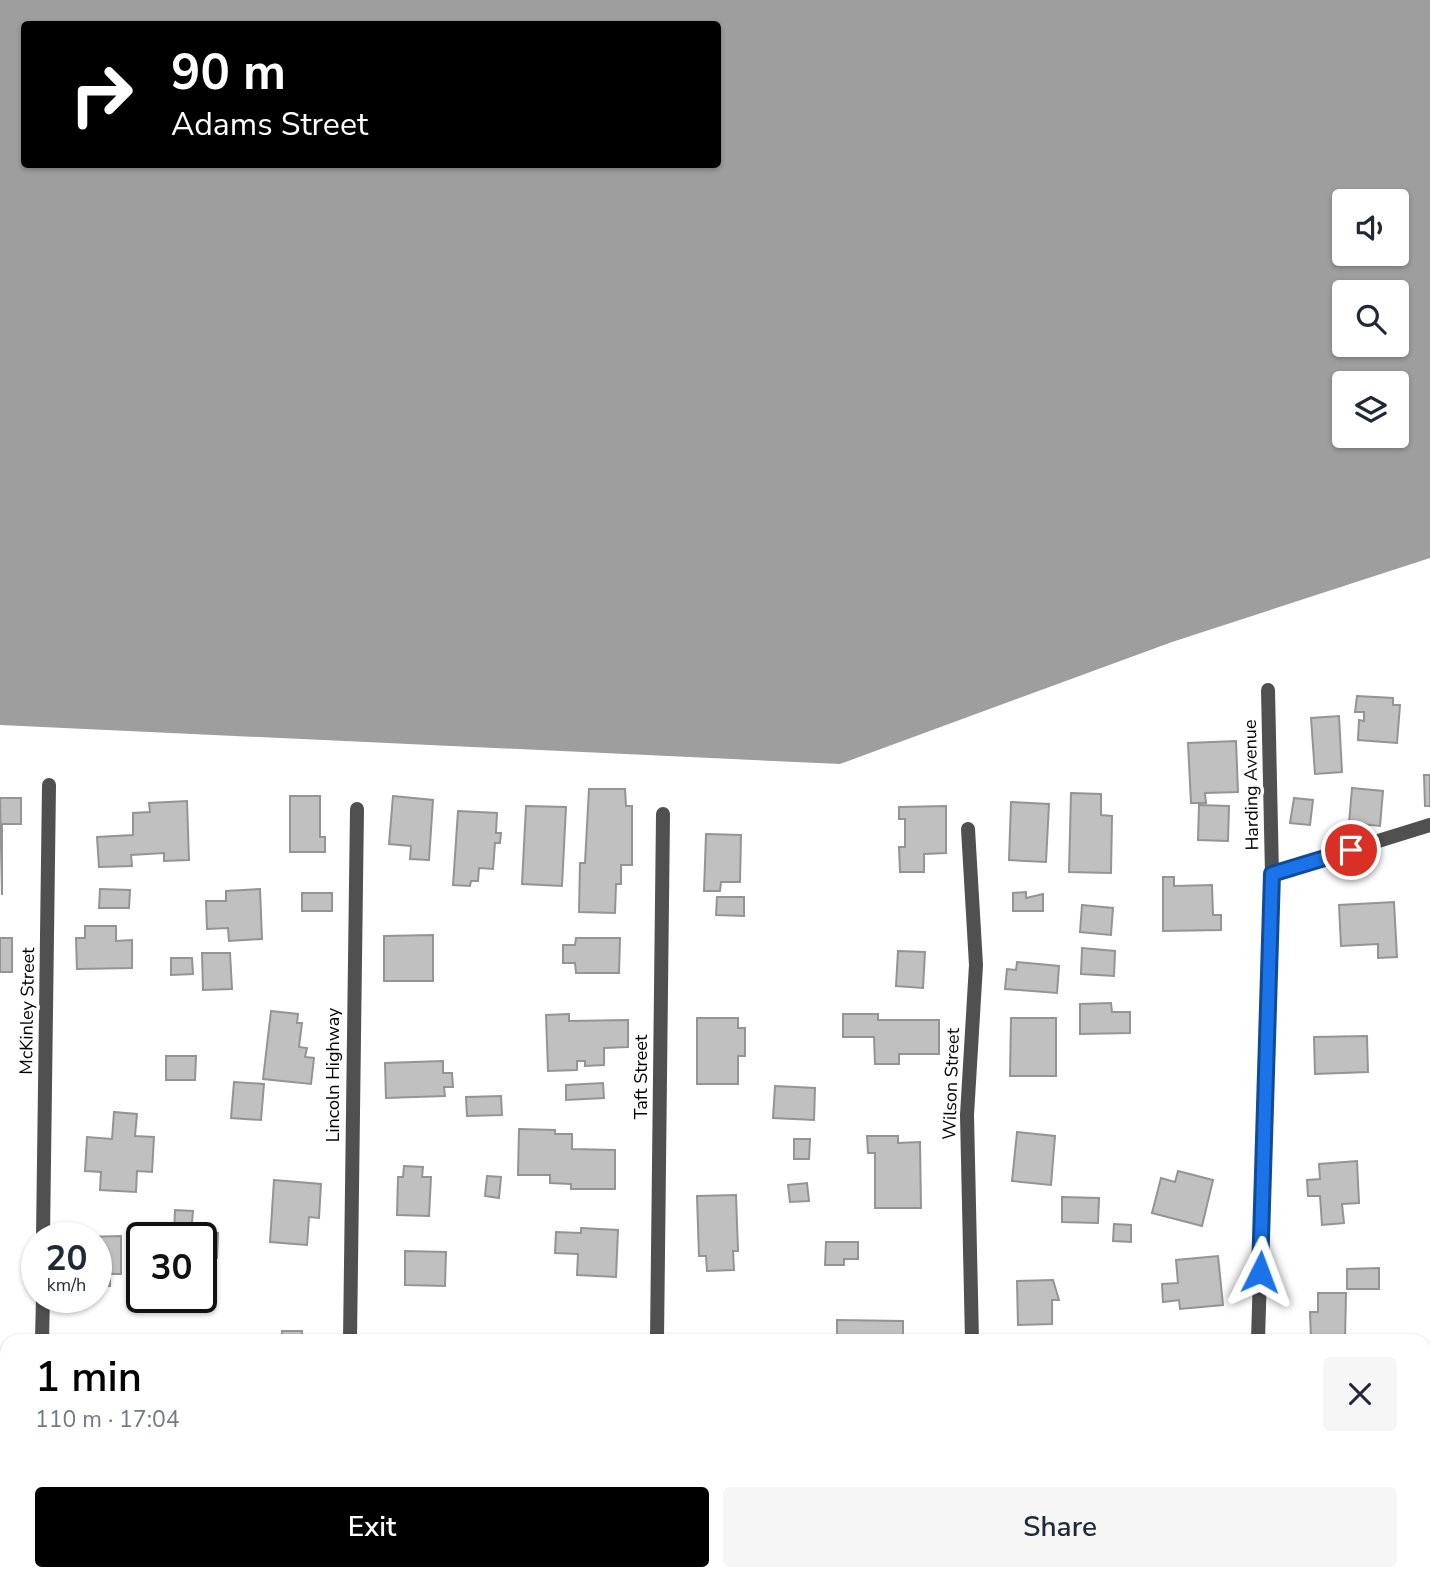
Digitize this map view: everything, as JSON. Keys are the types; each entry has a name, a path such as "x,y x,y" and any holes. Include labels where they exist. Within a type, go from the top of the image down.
{"street":[{"name":"Harding Avenue","path":"1258,1334 1272,874 1268,690"},
{"name":"McKinley Street","path":"43,1222 48,785"},
{"name":"Lincoln Highway","path":"350,1334 356,809"},
{"name":"Taft Street","path":"657,1334 663,814"},
{"path":"1272,874 1430,825"},
{"name":"Wilson Street","path":"968,829 976,965 967,1115 972,1334"},
{"path":"42,1334 43,1313"}],"shaded area":[{"path":"0,0 1430,0 1430,558 1172,642 840,764 0,725"}],"building":[{"path":"1357,696 1393,698 1393,705 1400,705 1397,743 1358,740 1359,720 1364,721 1364,712 1355,712"},
{"path":"1339,716 1342,772 1315,774 1311,718"},
{"path":"1236,741 1238,792 1205,793 1206,803 1191,803 1188,743"},
{"path":"1424,775 1430,775 1430,806 1425,806"},
{"path":"1352,788 1383,791 1380,826 1349,823"},
{"path":"589,789 625,789 626,806 632,806 632,865 621,865 621,884 616,884 615,913 579,912 580,863 585,863"},
{"path":"1071,793 1101,794 1101,815 1112,816 1111,873 1069,872"},
{"path":"290,796 320,796 320,837 325,837 325,852 290,852"},
{"path":"393,796 433,800 429,860 410,859 411,846 389,844"},
{"path":"0,798 21,798 21,824 2,824 2,895"},
{"path":"1294,798 1313,800 1310,825 1290,823"},
{"path":"187,801 189,860 164,861 164,853 131,855 132,866 99,867 97,837 133,835 133,813 150,812 149,803"},
{"path":"1011,802 1049,804 1046,862 1009,860"},
{"path":"1199,805 1229,806 1228,841 1198,840"},
{"path":"526,806 566,807 562,886 522,884"},
{"path":"946,806 946,853 924,854 924,872 900,872 899,847 905,847 905,819 899,819 899,807"},
{"path":"458,811 497,813 496,833 501,833 500,843 495,843 493,869 479,868 478,881 471,881 470,886 453,885"},
{"path":"706,834 741,835 740,882 721,882 720,891 704,891"},
{"path":"1163,877 1174,877 1174,886 1212,885 1213,915 1221,915 1221,930 1163,931"},
{"path":"100,889 130,890 129,908 99,908"},
{"path":"260,889 262,939 229,941 228,928 207,929 206,901 226,901 226,891"},
{"path":"1026,892 1026,898 1043,894 1043,911 1013,911 1013,893"},
{"path":"302,893 332,893 332,911 302,911"},
{"path":"717,897 744,897 744,916 716,915"},
{"path":"1394,902 1397,957 1378,958 1378,944 1341,946 1339,905"},
{"path":"1082,905 1113,908 1111,935 1080,932"},
{"path":"85,926 116,926 116,941 132,940 132,968 77,969 76,938 85,938"},
{"path":"433,935 433,981 384,981 384,936"},
{"path":"0,938 12,938 12,972 0,972"},
{"path":"576,938 620,938 619,973 576,973 575,963 563,963 563,945 575,945"},
{"path":"1082,948 1115,951 1114,976 1081,974"},
{"path":"898,951 925,952 923,988 896,986"},
{"path":"202,953 230,953 232,989 203,990"},
{"path":"171,958 192,958 193,974 171,975"},
{"path":"1017,962 1059,966 1057,993 1005,989 1007,969 1016,970"},
{"path":"1111,1003 1112,1012 1130,1012 1130,1033 1080,1034 1080,1004"},
{"path":"271,1011 298,1014 297,1023 302,1023 299,1047 307,1048 305,1057 314,1058 311,1084 263,1079"},
{"path":"569,1014 569,1021 628,1020 628,1047 604,1048 604,1065 585,1066 585,1061 577,1061 577,1070 548,1071 546,1015"},
{"path":"843,1014 878,1014 878,1020 939,1020 939,1054 899,1054 899,1064 875,1064 874,1037 843,1037"},
{"path":"697,1018 738,1018 738,1028 745,1028 745,1056 738,1056 738,1084 697,1084"},
{"path":"1011,1018 1056,1018 1056,1076 1010,1076"},
{"path":"1367,1036 1368,1072 1315,1074 1314,1037"},
{"path":"166,1056 196,1056 195,1080 166,1080"},
{"path":"443,1061 443,1073 452,1073 453,1087 444,1087 445,1096 386,1098 385,1063"},
{"path":"234,1082 264,1084 261,1120 231,1118"},
{"path":"603,1083 604,1098 566,1100 566,1085"},
{"path":"775,1086 815,1088 814,1120 773,1118"},
{"path":"501,1096 502,1115 467,1116 466,1097"},
{"path":"114,1112 137,1114 135,1136 154,1137 152,1172 137,1171 136,1192 100,1190 101,1172 85,1171 87,1137 112,1139"},
{"path":"519,1129 555,1130 555,1134 572,1134 572,1149 615,1150 615,1189 571,1189 571,1184 550,1183 550,1175 518,1175"},
{"path":"1017,1132 1055,1136 1051,1185 1012,1181"},
{"path":"867,1136 898,1136 898,1143 920,1142 921,1208 875,1208 875,1153 868,1153"},
{"path":"794,1139 810,1139 809,1159 794,1159"},
{"path":"1357,1161 1359,1203 1342,1204 1344,1223 1322,1225 1320,1196 1308,1196 1307,1180 1320,1179 1319,1164"},
{"path":"404,1166 423,1167 422,1177 431,1177 429,1216 397,1215 398,1177 403,1177"},
{"path":"1178,1171 1213,1180 1202,1226 1152,1213 1161,1178 1175,1182"},
{"path":"487,1176 501,1177 499,1198 485,1196"},
{"path":"274,1180 321,1184 319,1218 309,1217 307,1245 270,1242"},
{"path":"807,1183 809,1201 790,1202 788,1185"},
{"path":"736,1195 738,1251 733,1251 734,1270 707,1271 706,1256 699,1256 697,1196"},
{"path":"1062,1197 1099,1198 1098,1223 1062,1222"},
{"path":"175,1210 193,1211 192,1222 174,1222"},
{"path":"1114,1224 1131,1225 1131,1242 1113,1241"},
{"path":"581,1228 618,1230 616,1277 577,1275 578,1254 555,1253 556,1232 581,1233"},
{"path":"112,1236 121,1236 121,1274 112,1274"},
{"path":"826,1242 858,1242 858,1259 844,1259 844,1265 825,1265"},
{"path":"405,1251 446,1252 445,1286 405,1285"},
{"path":"1218,1256 1223,1305 1180,1309 1179,1300 1163,1302 1162,1284 1178,1283 1176,1260"},
{"path":"1379,1268 1379,1289 1347,1289 1347,1269"},
{"path":"1053,1280 1059,1300 1052,1300 1052,1324 1018,1325 1017,1281"},
{"path":"1318,1293 1346,1293 1345,1334 1311,1334 1310,1312 1318,1312"},
{"path":"837,1320 903,1321 903,1334 837,1334"},
{"path":"282,1331 302,1331 302,1334 282,1334"}],"route":[{"path":"1260,1272 1272,874 1351,850"}]}
